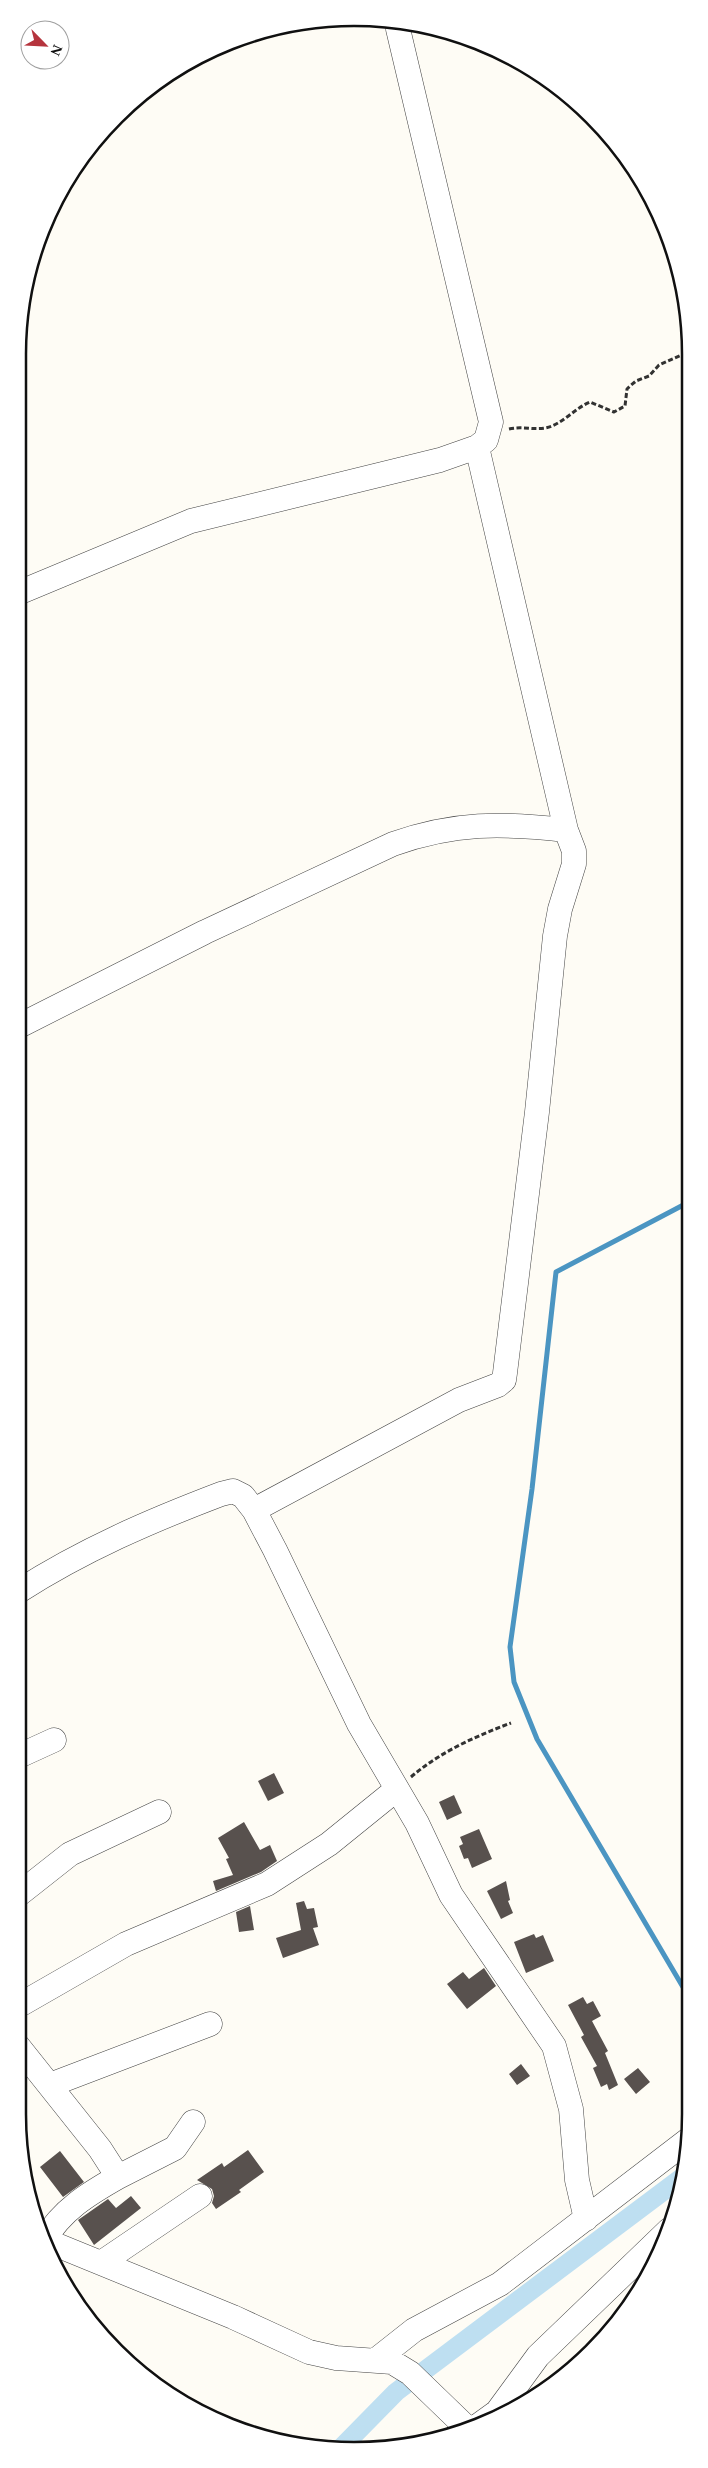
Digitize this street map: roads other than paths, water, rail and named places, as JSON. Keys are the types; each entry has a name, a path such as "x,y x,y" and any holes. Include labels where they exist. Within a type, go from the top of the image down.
{"street":[{"path":"254,1510 459,1400 498,1385 504,1380 537,1112 555,936 560,909 574,864 574,851 566,830 483,441 491,422 398,29"},
{"path":"26,589 191,521 440,460 483,441"},
{"path":"26,1022 213,928 367,854 402,840 421,834 466,825 524,825 566,830"},
{"path":"26,1586 53,1569 142,1525 220,1494 233,1491 243,1496 254,1510 292,1582 359,1724 417,1823 451,1895 554,2046 571,2109 577,2180 586,2219"},
{"path":"26,1753 54,1740"},
{"path":"26,2001 126,1944 244,1895 280,1876 329,1844 397,1788"},
{"path":"26,1889 70,1854 159,1812"},
{"path":"50,2085 210,2024"},
{"path":"26,2056 100,2149 118,2177"},
{"path":"48,2231 68,2209 86,2196 174,2148 193,2122"},
{"path":"376,2360 414,2330 500,2284 680,2146"},
{"path":"100,2263 200,2196"},
{"path":"53,2244 234,2317 309,2352 336,2358 376,2360 403,2368 462,2423"},
{"path":"501,2407 538,2356 652,2249"}],"waterway":[{"path":"682,1206 556,1272 532,1489 510,1647 514,1682 537,1739 682,1985"},
{"path":"347,2442 396,2392 674,2183"}]}
